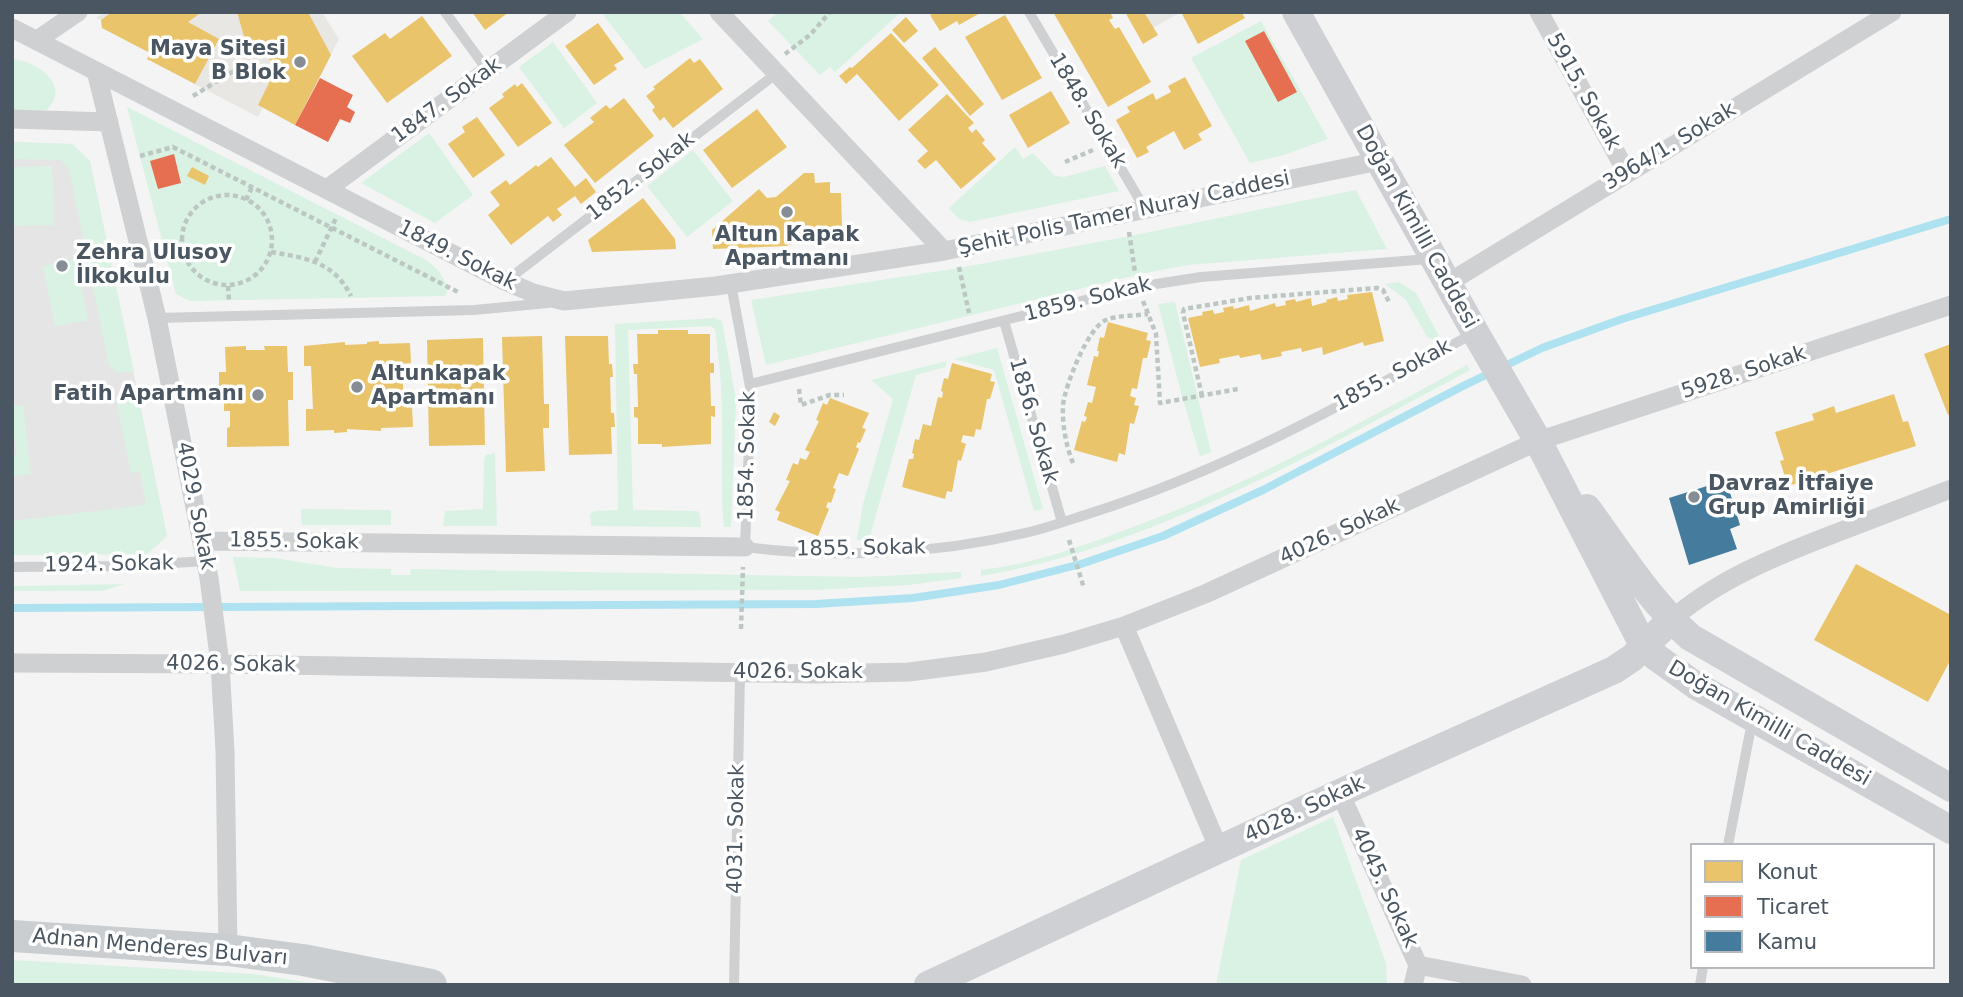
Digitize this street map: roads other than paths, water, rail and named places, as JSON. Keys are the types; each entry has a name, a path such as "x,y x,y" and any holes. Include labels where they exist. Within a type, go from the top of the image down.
{"main road":[{"name":"Doğan Kimilli Caddesi","path":"1296,12 1538,441 1623,608 1646,645 1673,671 1951,830"},
{"name":"Doğan Kimilli Caddesi","path":"1538,441 1671,620 1690,637 1951,789"},
{"name":"4028. Sokak","path":"928,985 1340,793 1614,670 1646,645 1671,620"},
{"name":"Adnan Menderes Bulvarı","path":"12,936 228,950 303,960 431,985"}],"street":[{"path":"21,35 78,12"},
{"name":"1847. Sokak","path":"327,189 567,12"},
{"name":"Şehit Polis Tamer Nuray Caddesi","path":"719,12 950,250 1379,161"},
{"name":"5915. Sokak","path":"1539,12 1627,173"},
{"name":"3964/1. Sokak","path":"1448,284 1892,12"},
{"name":"1849. Sokak","path":"21,35 505,281 533,293 564,301 731,284 950,250"},
{"name":"4029. Sokak","path":"96,71 157,318 208,570 220,664 225,751 228,950"},
{"path":"12,120 109,121"},
{"name":"5928. Sokak","path":"1538,441 1951,305"},
{"name":"4026. Sokak","path":"12,663 817,674 922,670 986,662 1064,645 1124,626 1205,594 1538,441"},
{"path":"1671,620 1714,588 1751,568 1951,489"},
{"name":"1855. Sokak","path":"202,541 745,547"},
{"path":"1124,626 1219,849"},
{"name":"4045. Sokak","path":"1340,793 1418,965 1413,985"},
{"path":"1418,965 1522,985"}],"lane":[{"path":"445,12 488,71"},
{"name":"1848. Sokak","path":"1029,12 1107,144 1136,211"},
{"name":"1852. Sokak","path":"505,281 777,73"},
{"name":"1859. Sokak","path":"750,384 1137,287 1201,278 1433,258"},
{"name":"1854. Sokak","path":"731,284 750,384 745,547"},
{"path":"157,318 490,309 564,301"},
{"name":"1856. Sokak","path":"1004,321 1062,522"},
{"name":"1855. Sokak","path":"745,547 837,552 919,550 997,539 1062,522 1129,501 1244,454 1311,421 1475,332"},
{"name":"1924. Sokak","path":"12,567 124,566 208,570"},
{"name":"4031. Sokak","path":"734,985 740,674"},
{"path":"1728,843 1753,718"}],"waterway":[{"path":"12,608 816,604 913,598 999,585 1081,564 1163,536 1263,490 1542,348 1622,319 1951,219"}],"place":[{"name":"Maya Sitesi B Blok","path":"300,62"},
{"name":"Altun Kapak Apartmanı","path":"787,212"},
{"name":"Zehra Ulusoy İlkokulu","path":"62,266"},
{"name":"Altunkapak Apartmanı","path":"357,387"},
{"name":"Fatih Apartmanı","path":"258,395"},
{"name":"Davraz İtfaiye Grup Amirliği","path":"1694,497"}]}
